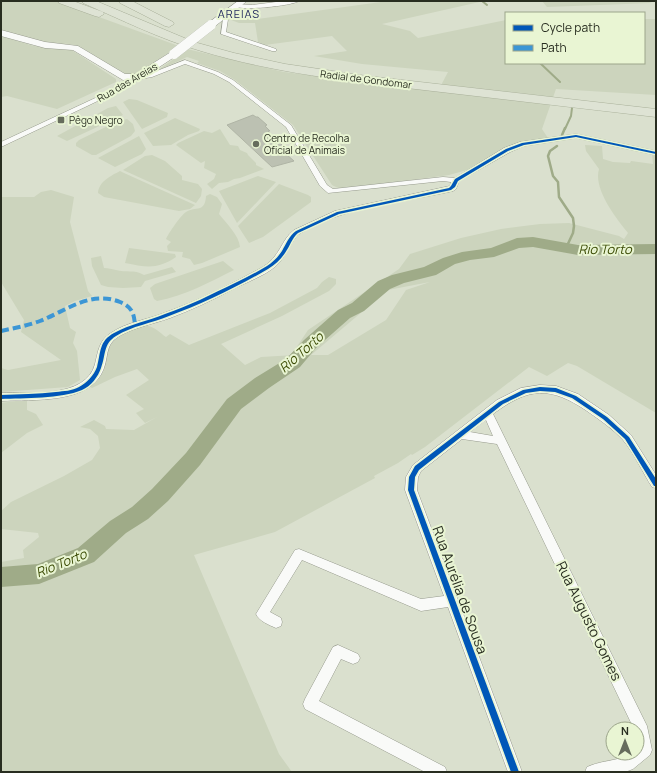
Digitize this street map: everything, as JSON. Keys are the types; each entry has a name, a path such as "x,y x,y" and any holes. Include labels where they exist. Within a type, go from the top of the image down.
{"highway":[{"path":"63,1 112,19 162,34"},
{"name":"Radial de Gondomar","path":"87,1 119,7 162,34 204,48 276,66 334,75 656,106"},
{"name":"Radial de Gondomar","path":"104,1 207,40 250,53 404,81 656,113"}],"street":[{"path":"240,3 252,7 296,1"},
{"name":"Rua das Areias","path":"1,145 123,87 174,54 240,3"},
{"path":"226,13 223,33 274,50"},
{"path":"1,33 45,45 75,48 123,77 150,76 185,62 216,73 231,81 289,126 324,186 331,191 443,179 456,180 507,150 523,144 576,136 656,153"},
{"path":"1,397 65,392 80,389 87,385 97,372 103,346 107,340 118,332 135,325 166,316 190,306 267,268 283,253 293,235 297,232 338,213 450,189 453,187 456,180"},
{"name":"Rua Aurélia de Sousa","path":"515,772 411,490 412,477 417,468 501,403 525,391 540,389 556,390 574,397 605,418 627,438 656,484"},
{"name":"Rua Augusto Gomes","path":"488,414 640,726 645,750 628,764 592,772"},
{"path":"461,435 501,441"},
{"path":"276,622 262,614 299,554 421,605 451,601"},
{"path":"353,658 338,651 310,704 440,772"}],"green space":[{"path":"1,1 55,1 187,49 284,72 438,91 448,72 362,64 314,56 347,51 332,36 265,45 258,42 255,23 239,23 231,20 243,17 250,20 388,1 484,1 382,24 410,31 418,38 505,20 505,64 645,64 645,19 656,19 656,95 556,89 542,129 548,138 504,148 467,170 449,175 359,187 338,188 332,185 293,125 235,80 220,71 197,63 199,61 187,57 155,72 181,54 171,51 144,70 136,74 127,74 121,72 80,47 71,44 46,43 1,30"},
{"path":"542,1 646,1 652,3 547,7"},
{"path":"1,36 34,46 53,48 65,47 116,79 116,82 57,109 7,96 1,97"},
{"path":"129,99 137,100 168,113 167,117 142,129 123,102"},
{"path":"116,106 123,115 67,141 57,136 108,108"},
{"path":"175,118 200,129 199,131 188,135 171,145 153,146 144,133"},
{"path":"127,119 133,124 135,131 131,136 96,155 92,155 76,146 76,143 79,140 114,123"},
{"path":"220,129 230,145 238,146 240,150 247,153 256,165 264,169 228,182 219,183 212,189 207,184 214,179 216,174 204,168 205,161 201,163 176,145 204,131 212,133"},
{"path":"139,136 146,149 142,154 115,167 98,158"},
{"path":"585,145 602,146 603,159 613,162 630,163 631,161 653,164 652,154 656,154 656,413 577,366 568,363 547,376 529,367 425,447 374,476 375,478 275,532 194,555 279,754 292,772 1,772 1,562 24,558 23,550 39,537 38,533 1,529 1,511 11,502 64,476 92,460 100,448 98,436 90,429 80,427 94,420 105,426 106,429 134,430 157,417 145,423 136,413 144,409 126,395 149,380 137,369 92,388 87,385 97,380 100,375 106,348 110,340 126,331 138,327 150,326 166,337 170,334 189,345 270,313 317,288 329,277 336,279 336,284 329,291 282,316 221,344 245,365 261,357 295,355 292,354 308,330 399,269 410,254 461,238 501,229 540,224 569,223 619,236 624,239 628,233 602,194 598,177 599,169 586,151","holes":["430,282 406,290 386,320 328,355 311,355 388,290"]},
{"path":"152,155 165,161 182,176 182,180 198,184 202,189 201,196 196,203 123,170 145,156"},
{"path":"120,171 195,205 190,209 179,211 104,197 98,193 103,182"},
{"path":"258,176 276,182 237,223 219,191"},
{"path":"279,184 308,195 311,197 311,202 263,237 249,243 238,226"},
{"path":"1,185 2,197 34,197 41,192 51,190 74,197 70,222 88,291 92,296 75,301 65,306 70,328 76,332 73,343 77,351 80,380 68,387 1,392 1,368 8,370 61,360 21,332 24,320 1,282"},
{"path":"210,194 217,197 222,204 219,214 235,234 240,247 194,265 190,259 182,257 183,252 168,251 167,246 171,242 166,239 184,214 190,210 202,207 206,196"},
{"path":"129,248 175,254 176,257 157,266 139,266 125,263"},
{"path":"101,256 104,268 137,272 144,275 172,267 176,272 145,281 141,287 108,287 101,285 92,266 91,258"},
{"path":"223,261 234,270 177,296 157,301 154,299 150,288 155,284"},
{"path":"27,401 27,410 36,414 43,425 27,433 1,453 1,403"}],"building":[{"path":"253,115 258,117 267,125 265,126 270,131 268,131 289,152 286,154 294,161 272,167 227,125"}],"waterway":[{"path":"482,1 487,5"},
{"path":"541,64 560,82"},
{"path":"565,129 571,116 572,108"},
{"path":"562,135 565,128"},
{"path":"557,146 550,151 548,156 553,176 558,182 559,197 573,218 574,226 573,233 566,248"},
{"name":"Rio Torto","path":"1,577 39,574 86,555 118,527 140,513 160,495 193,459 234,404 262,383 293,363 310,344 344,314 358,307 384,285 398,279 430,271 449,261 468,255 494,252 517,243 533,242 578,250 656,249"}],"marked path":[{"path":"1,331 40,321 85,300 95,298 116,300 128,305 134,313 135,325"}],"cycle path":[{"path":"1,397 64,393 80,389 87,385 95,375 99,368 104,345 113,335 125,329 193,305 267,268 283,253 293,235 297,232 338,213 450,189 453,187 456,180 507,150 523,144 576,136 656,153"},
{"path":"515,772 411,490 412,477 417,468 501,403 525,391 540,389 556,390 574,397 605,418 627,438 656,484"}],"place":[{"name":"Pêgo Negro","path":"61,120"},
{"name":"Centro de Recolha Oficial de Animais","path":"256,144"}],"district":[{"name":"AREIAS","path":"239,14"}]}
